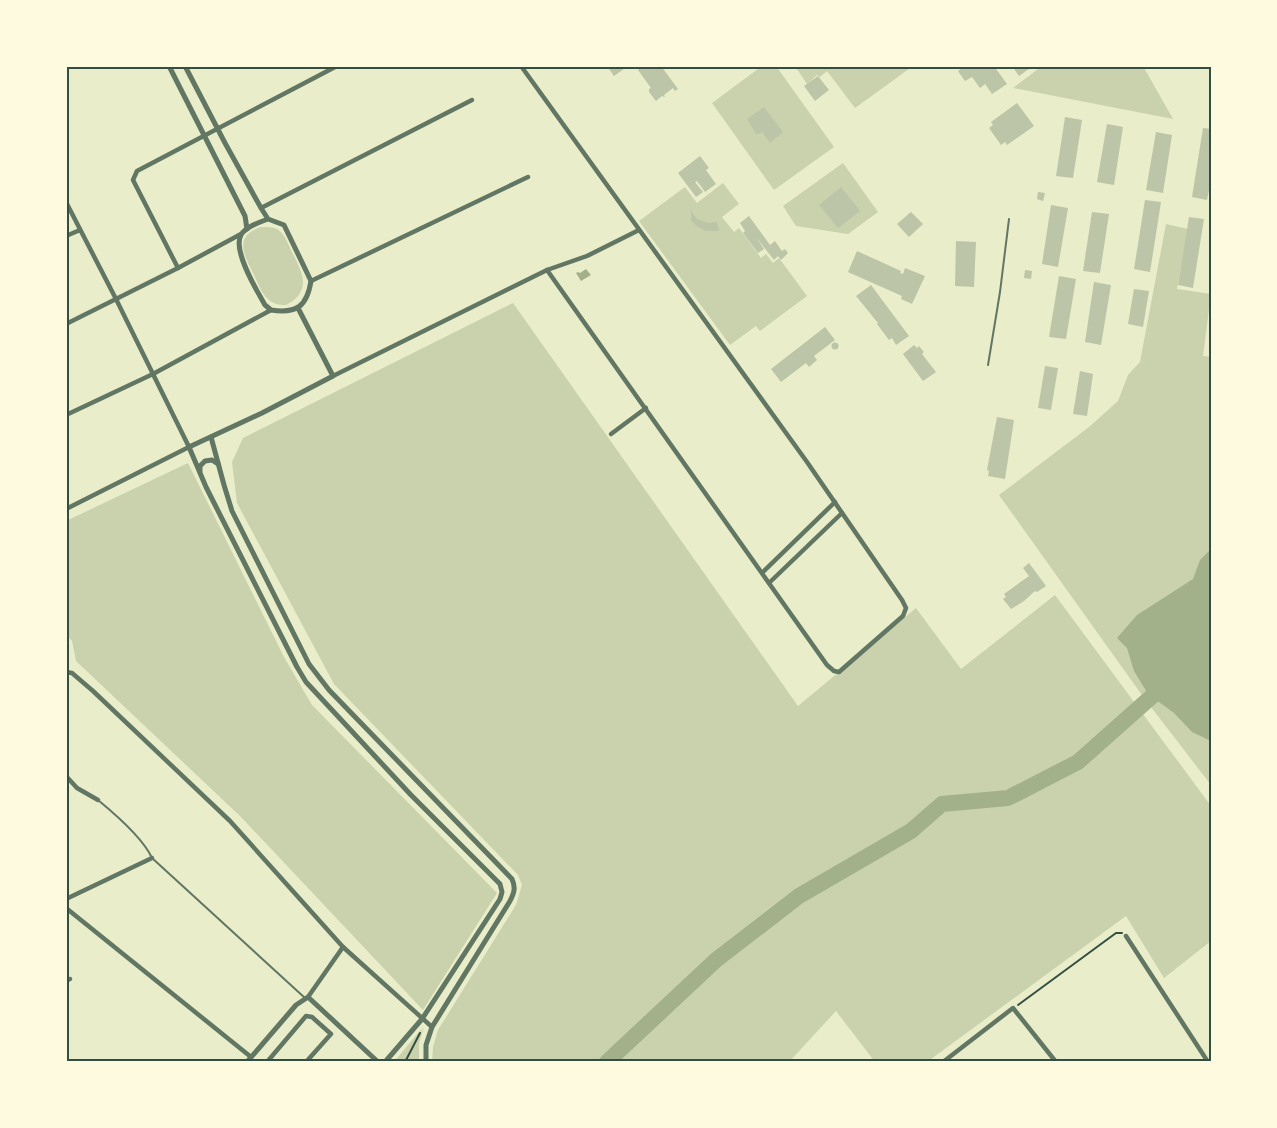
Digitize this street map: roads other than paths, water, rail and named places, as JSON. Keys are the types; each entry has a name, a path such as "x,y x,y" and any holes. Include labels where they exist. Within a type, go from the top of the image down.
{"street":[{"path":"169,66 245,216 247,229"},
{"path":"66,415 153,374 271,310 286,312 298,308 308,296 311,280 284,225 268,218 261,208 185,66"},
{"path":"178,268 133,180 136,171 337,66"},
{"path":"521,66 603,178 902,600 906,608 902,616 840,672 834,671 769,583 547,270"},
{"path":"261,208 472,100"},
{"path":"311,280 528,177"},
{"path":"66,202 189,447 201,477 306,682 411,795 500,884 502,889 500,899 424,1021 385,1062"},
{"path":"66,324 178,268 268,218"},
{"path":"66,236 80,230"},
{"path":"66,509 547,270 587,256 639,230"},
{"path":"241,234 239,242 242,260 262,299 271,310"},
{"path":"298,308 333,376"},
{"path":"611,434 646,408"},
{"path":"211,437 232,511 309,664 329,690 512,879 515,888 510,901 432,1026 426,1045 426,1062"},
{"path":"201,477 200,466 205,461 215,461 219,467"},
{"path":"762,572 834,502"},
{"path":"769,583 842,513"},
{"path":"66,672 72,673 93,691 216,807 343,947 424,1021 432,1026"},
{"path":"66,776 77,788 98,800"},
{"path":"411,795 420,785"},
{"path":"66,899 152,858"},
{"path":"66,908 249,1060 296,1005 307,997 343,947"},
{"path":"1126,936 1208,1062"},
{"path":"307,997 378,1062"},
{"path":"944,1061 1013,1008 1056,1062"},
{"path":"267,1062 309,1016 331,1034 306,1062"}],"lane":[{"path":"988,364 1000,292 1009,219"},
{"path":"98,800 139,838 152,858 307,997"}],"waterway":[{"path":"607,1062 716,960 799,896 911,831 942,804 1008,798 1078,762 1168,682"}]}
